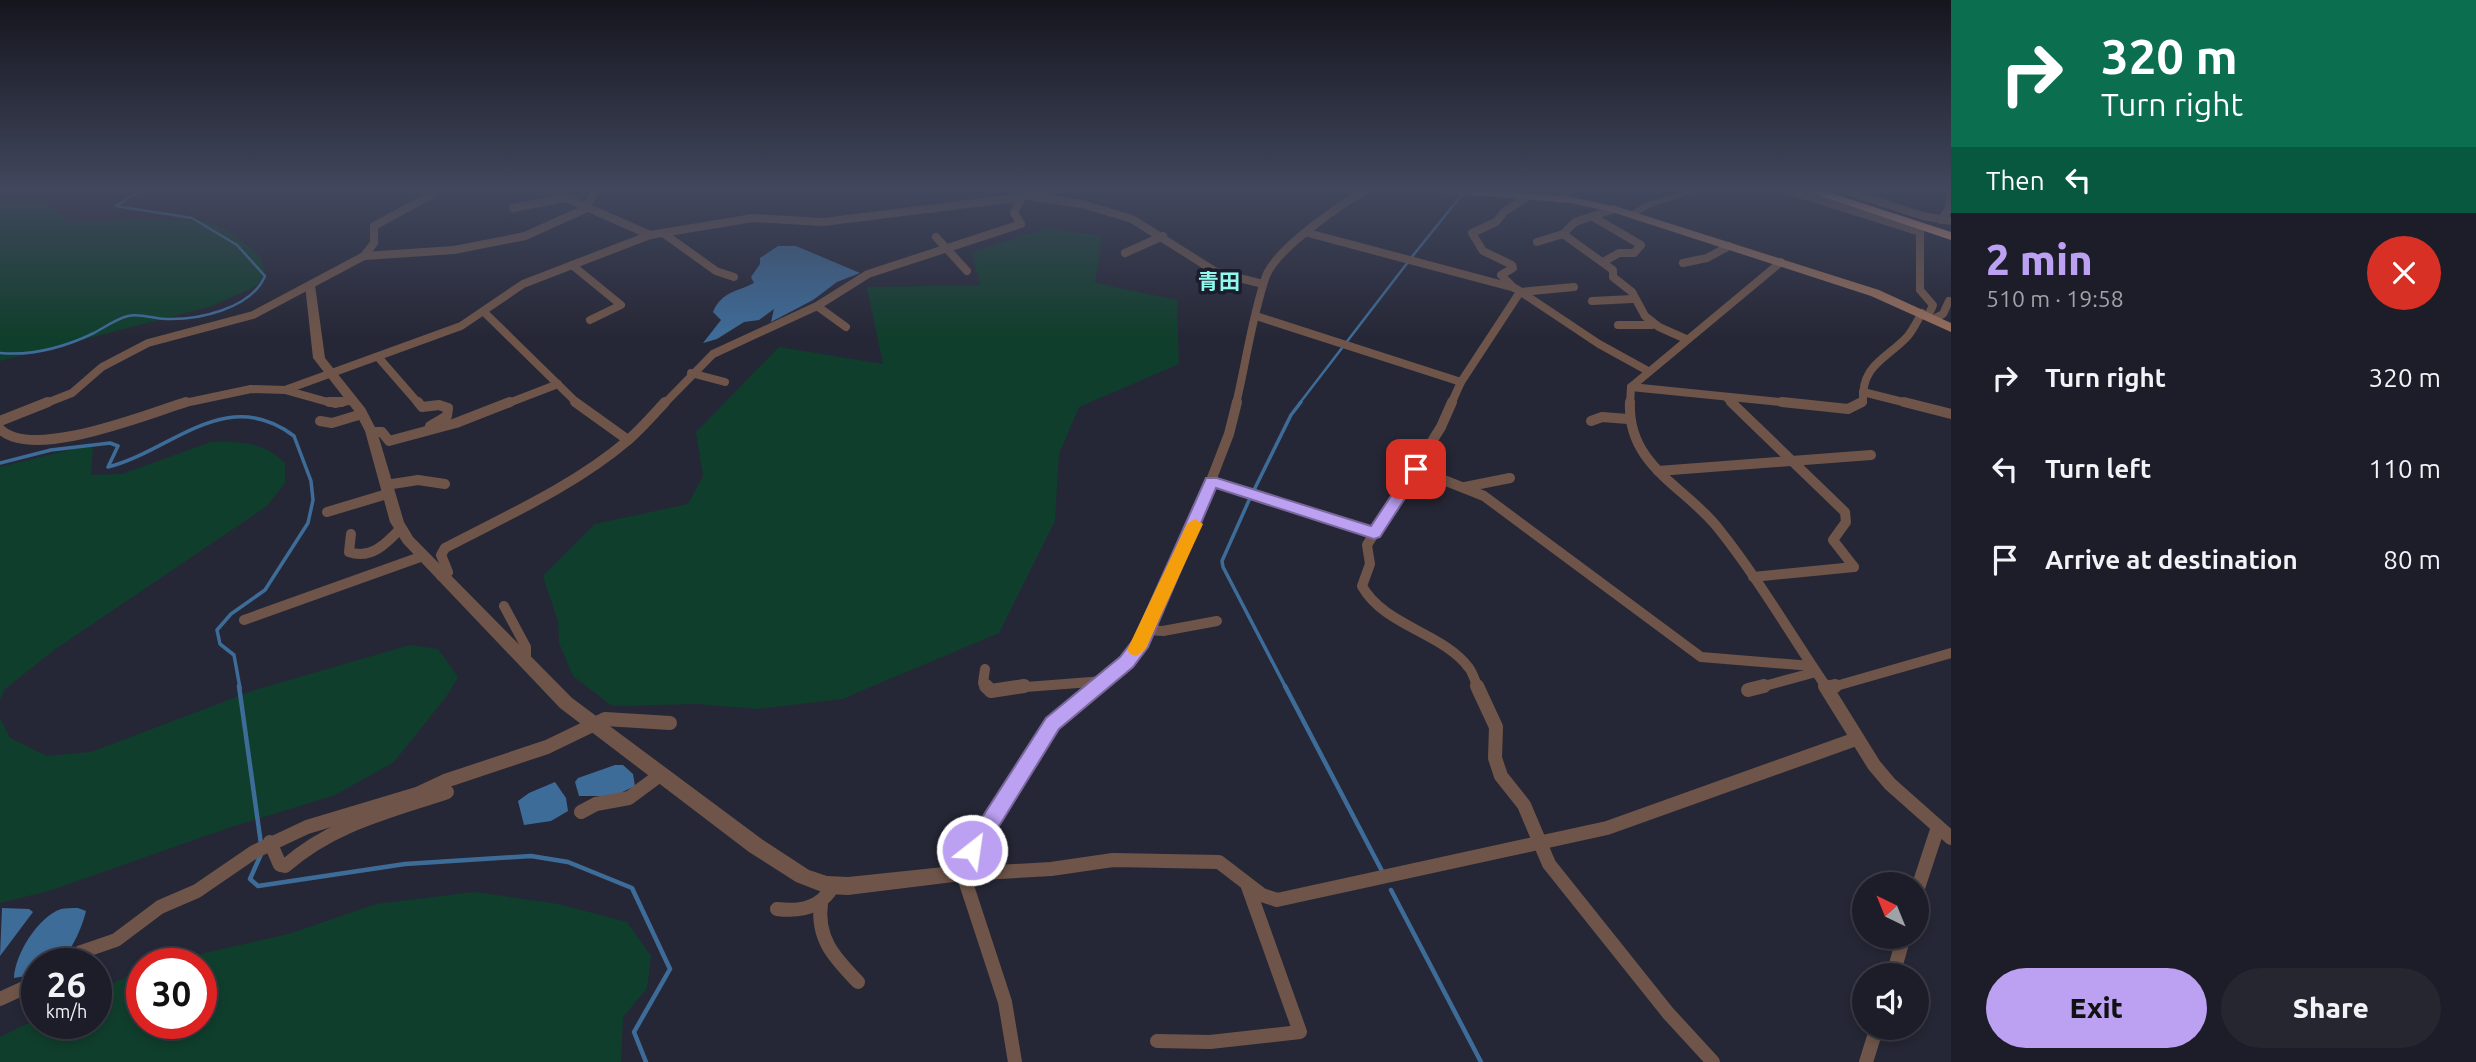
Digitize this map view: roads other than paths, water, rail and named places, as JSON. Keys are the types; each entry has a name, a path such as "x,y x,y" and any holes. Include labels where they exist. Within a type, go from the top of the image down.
{"main road":[{"path":"1706,239 1875,293 1951,328"}],"street":[{"path":"0,421 72,393 102,367 148,343 253,315 364,256 374,243 374,239"},
{"path":"364,256 454,250 511,239"},
{"path":"285,390 461,326 515,288 641,239"},
{"path":"671,239 716,271 734,277"},
{"path":"937,239 967,271"},
{"path":"441,576 448,572 441,555 446,548 554,489 628,439 691,373 713,354 817,306 868,274 972,239"},
{"path":"1125,253 1157,239"},
{"path":"1167,239 1216,272 1263,284"},
{"path":"1016,1062 1005,1002 964,874 972,850 992,815 1053,724 1127,662 1147,630 1229,434 1263,284 1278,259 1302,239"},
{"path":"1328,239 1517,290 1574,287"},
{"path":"1475,239 1483,251 1512,265 1511,270 1501,275 1517,290 1599,344 1648,370"},
{"path":"1537,242 1548,239"},
{"path":"1570,239 1613,270 1613,277 1632,292 1632,299 1653,324 1686,340"},
{"path":"1603,262 1619,253 1634,253 1642,245 1631,239"},
{"path":"1631,387 1844,410 1863,402 1862,385 1875,365 1928,316 1933,305 1920,290 1920,239"},
{"path":"1684,263 1707,258 1729,246"},
{"path":"1781,262 1648,370 1631,387 1628,419 1633,434 1658,471 1709,517 1753,577 1827,688 1856,739 1890,784 1951,838"},
{"path":"572,265 621,305 590,320"},
{"path":"310,285 319,358 352,400 372,432 387,490 401,528 441,576 526,664 594,726 781,864 803,876 833,886 1051,869 1113,860 1189,864 1219,862 1262,895 1277,900 1540,845 1607,828 1856,739"},
{"path":"1517,290 1461,382 1447,417 1367,545 1370,564 1362,586 1396,619 1457,656 1469,668 1496,727 1495,758 1502,776 1524,805 1540,845 1566,889 1668,1013 1713,1062"},
{"path":"1591,301 1632,299"},
{"path":"1928,316 1941,316 1949,301"},
{"path":"817,306 846,327"},
{"path":"484,312 575,402 628,439"},
{"path":"1256,316 1461,382"},
{"path":"1618,325 1653,324"},
{"path":"377,357 422,407 443,405 450,411 442,420 402,439"},
{"path":"691,373 724,382"},
{"path":"372,432 382,432 389,441 402,439 558,384"},
{"path":"0,429 8,437 24,440 96,432 226,392 255,388 285,390 335,404 352,400"},
{"path":"1863,392 1951,414"},
{"path":"1727,398 1845,512 1846,522 1833,540 1854,567 1753,577"},
{"path":"320,421 332,423 362,414"},
{"path":"1591,421 1602,417 1628,419"},
{"path":"1658,471 1871,455"},
{"path":"1416,469 1484,496 1701,657 1814,669"},
{"path":"1464,487 1510,478"},
{"path":"327,512 418,480 445,484"},
{"path":"1211,482 1374,533"},
{"path":"351,534 349,552 359,556 383,547 401,528"},
{"path":"244,620 424,556"},
{"path":"504,606 526,647 526,664"},
{"path":"1147,630 1163,631 1217,621"},
{"path":"1827,688 1951,653"},
{"path":"985,669 983,683 991,691 1030,685 1104,681"},
{"path":"1748,690 1814,669"},
{"path":"93,948 116,940 160,906 204,887 270,842 336,816 417,794 445,781 547,747 605,719 670,723"},
{"path":"581,812 596,801 616,802 626,799 660,775"},
{"path":"270,842 280,865 285,866 310,844 331,832 447,792"},
{"path":"1923,872 1938,827"},
{"path":"1157,1041 1210,1042 1300,1032 1247,884"},
{"path":"777,909 799,910 821,903 828,897 833,886"},
{"path":"821,903 816,923 829,952 858,982"},
{"path":"0,999 21,989"},
{"path":"1866,1062 1873,1040"}],"water":[{"path":"778,246 796,246 860,273 837,282 813,300 771,322 774,309 759,320 744,322 717,339 703,343 721,320 713,312 717,305 730,293 754,283 751,277 760,264 760,258"},
{"path":"615,765 623,765 633,774 635,786 614,796 579,796 575,782 578,778"},
{"path":"555,782 566,798 568,811 551,821 524,825 518,801"},
{"path":"2,908 29,909 33,912 0,956"},
{"path":"78,908 86,911 70,948 23,948 36,928 52,913 61,909"},
{"path":"21,953 21,977 14,978 15,968"}],"waterway":[{"path":"0,353 37,352 60,346 128,316 179,319 208,315 236,304 248,297 265,276 237,245 226,239"},
{"path":"1411,258 1427,239"},
{"path":"1299,404 1408,262"},
{"path":"1254,490 1291,415 1301,402"},
{"path":"0,463 51,450 110,443 118,446 108,467 131,459 199,426 222,419 245,417 269,422 294,436 311,481 313,500 308,523 265,590 231,614 217,630 220,644 234,655 240,688"},
{"path":"1250,498 1222,561 1223,567 1286,688"},
{"path":"239,686 261,844"},
{"path":"1285,686 1382,871"},
{"path":"262,852 250,879 258,886 405,864 531,856 568,862 632,888 670,969 634,1032 646,1062"},
{"path":"1391,890 1481,1062"}],"district":[{"name":"青田","path":"1219,281"}]}
